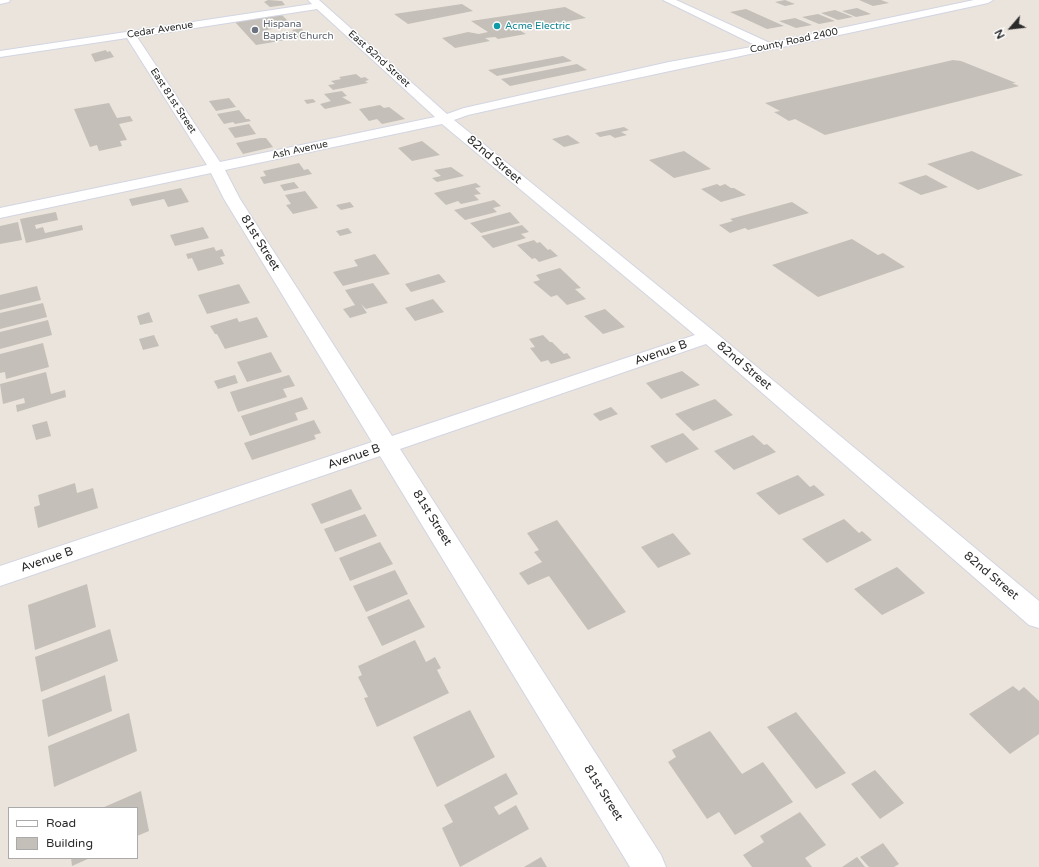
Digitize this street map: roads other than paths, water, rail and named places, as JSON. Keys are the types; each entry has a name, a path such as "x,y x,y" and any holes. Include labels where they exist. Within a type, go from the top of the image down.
{"street":[{"path":"0,1 5,0"},
{"path":"668,0 769,47"},
{"name":"County Road 2400","path":"600,82 988,0"},
{"name":"Cedar Avenue","path":"0,54 317,3"},
{"name":"East 82nd Street","path":"317,3 445,119"},
{"name":"East 81st Street","path":"130,34 216,167"},
{"name":"Ash Avenue","path":"0,213 445,119 464,112 600,82"},
{"name":"82nd Street","path":"445,119 709,337 1039,617"},
{"name":"81st Street","path":"216,167 232,199 387,445 649,867"},
{"name":"Avenue B","path":"0,576 709,337"}],"place":[{"name":"Acme Electric","path":"497,26"},
{"name":"Hispana Baptist Church","path":"255,30"}]}
